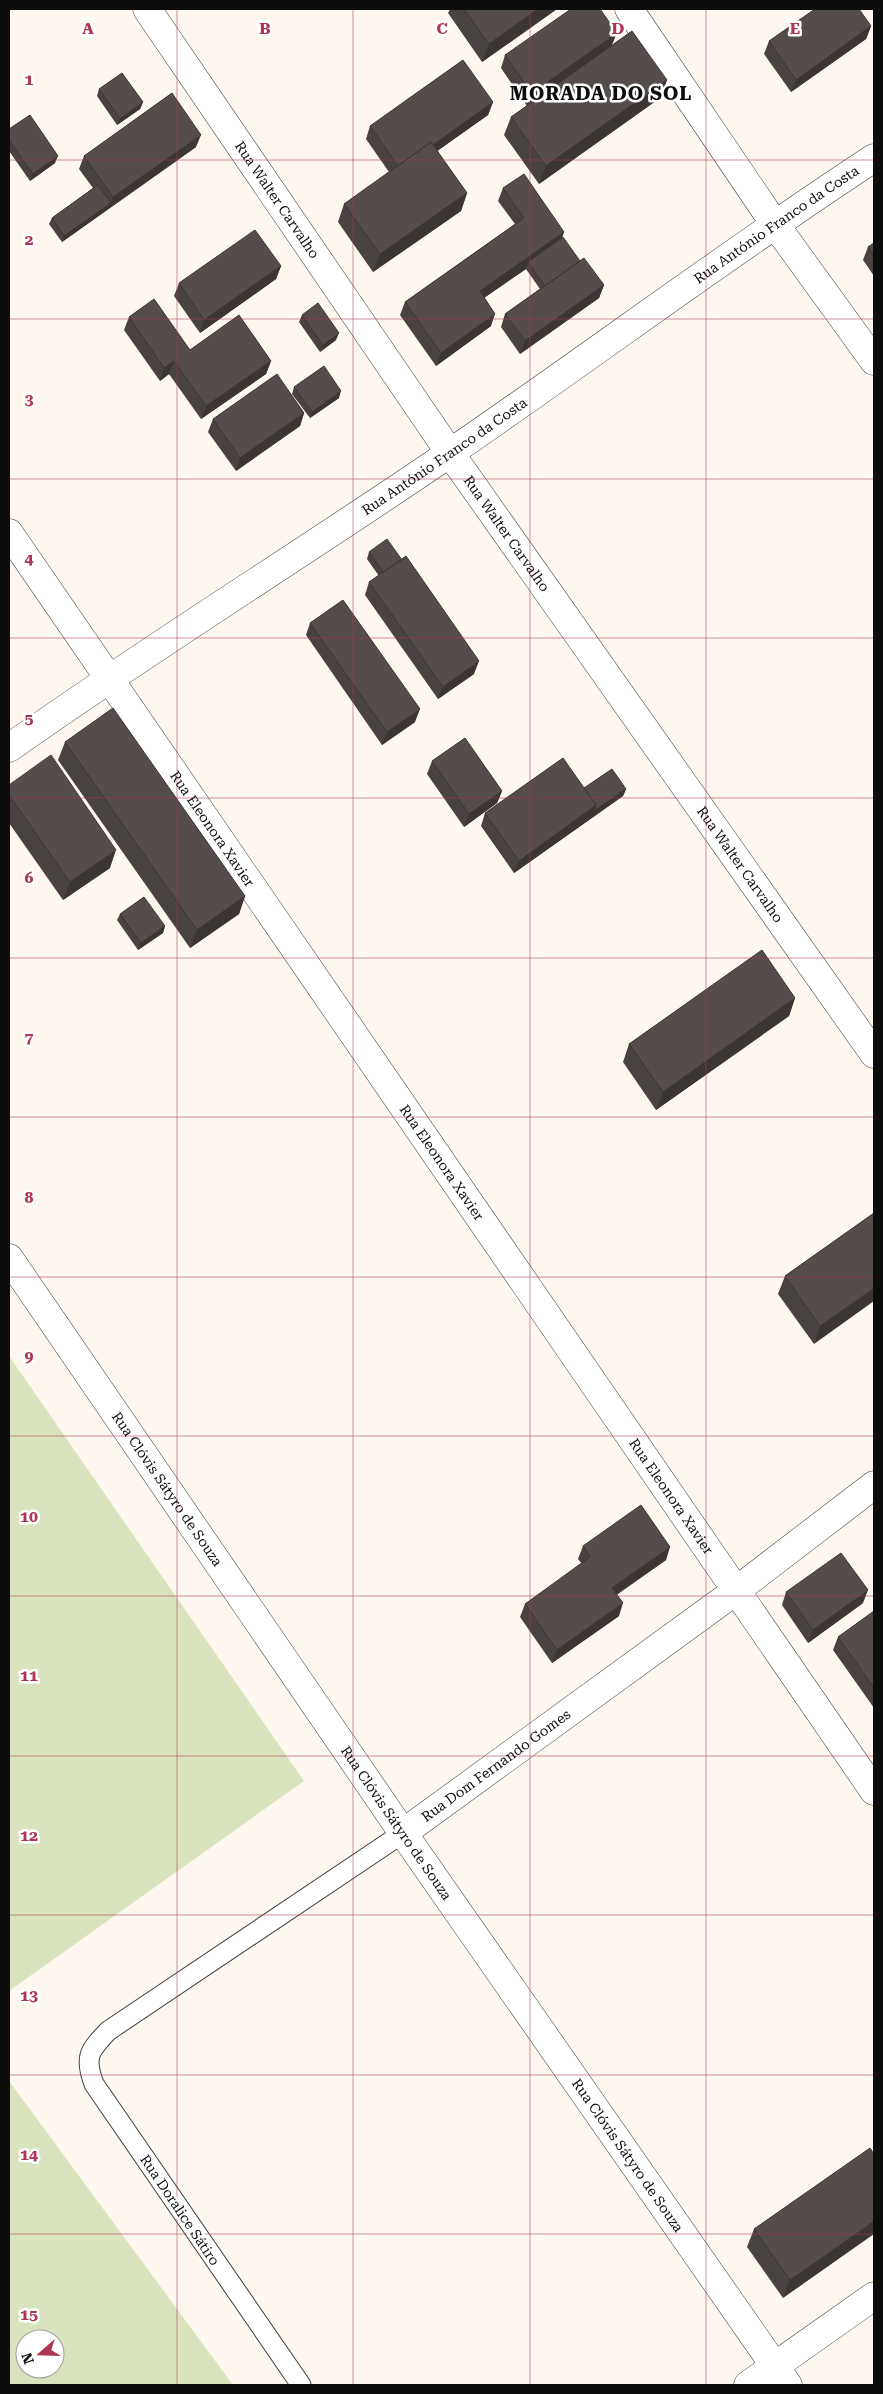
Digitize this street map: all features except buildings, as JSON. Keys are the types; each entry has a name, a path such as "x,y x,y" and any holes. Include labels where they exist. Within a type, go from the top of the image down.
{"street":[{"name":"Rua Walter Carvalho","path":"147,9 450,453 874,1054"},
{"path":"629,9 774,223 874,361"},
{"name":"Rua António Franco da Costa","path":"9,748 108,678 450,453 774,223 874,158"},
{"name":"Rua Eleonora Xavier","path":"9,533 874,1791"},
{"name":"Rua Clóvis Sátyro de Souza","path":"9,1258 403,1833 781,2376"},
{"name":"Rua Dom Fernando Gomes","path":"403,1833 737,1590 874,1485"},
{"path":"748,2385 781,2376 874,2296"}],"lane":[{"name":"Rua Dom Fernando Gomes","path":"108,2032 403,1833"},
{"name":"Rua Doralice Sátiro","path":"108,2032 91,2049 88,2068 94,2084 301,2385"}],"green space":[{"path":"9,1356 304,1781 9,1991"},
{"path":"9,2081 233,2385 9,2385"}],"district":[{"name":"MORADA DO SOL","path":"601,93"}]}
